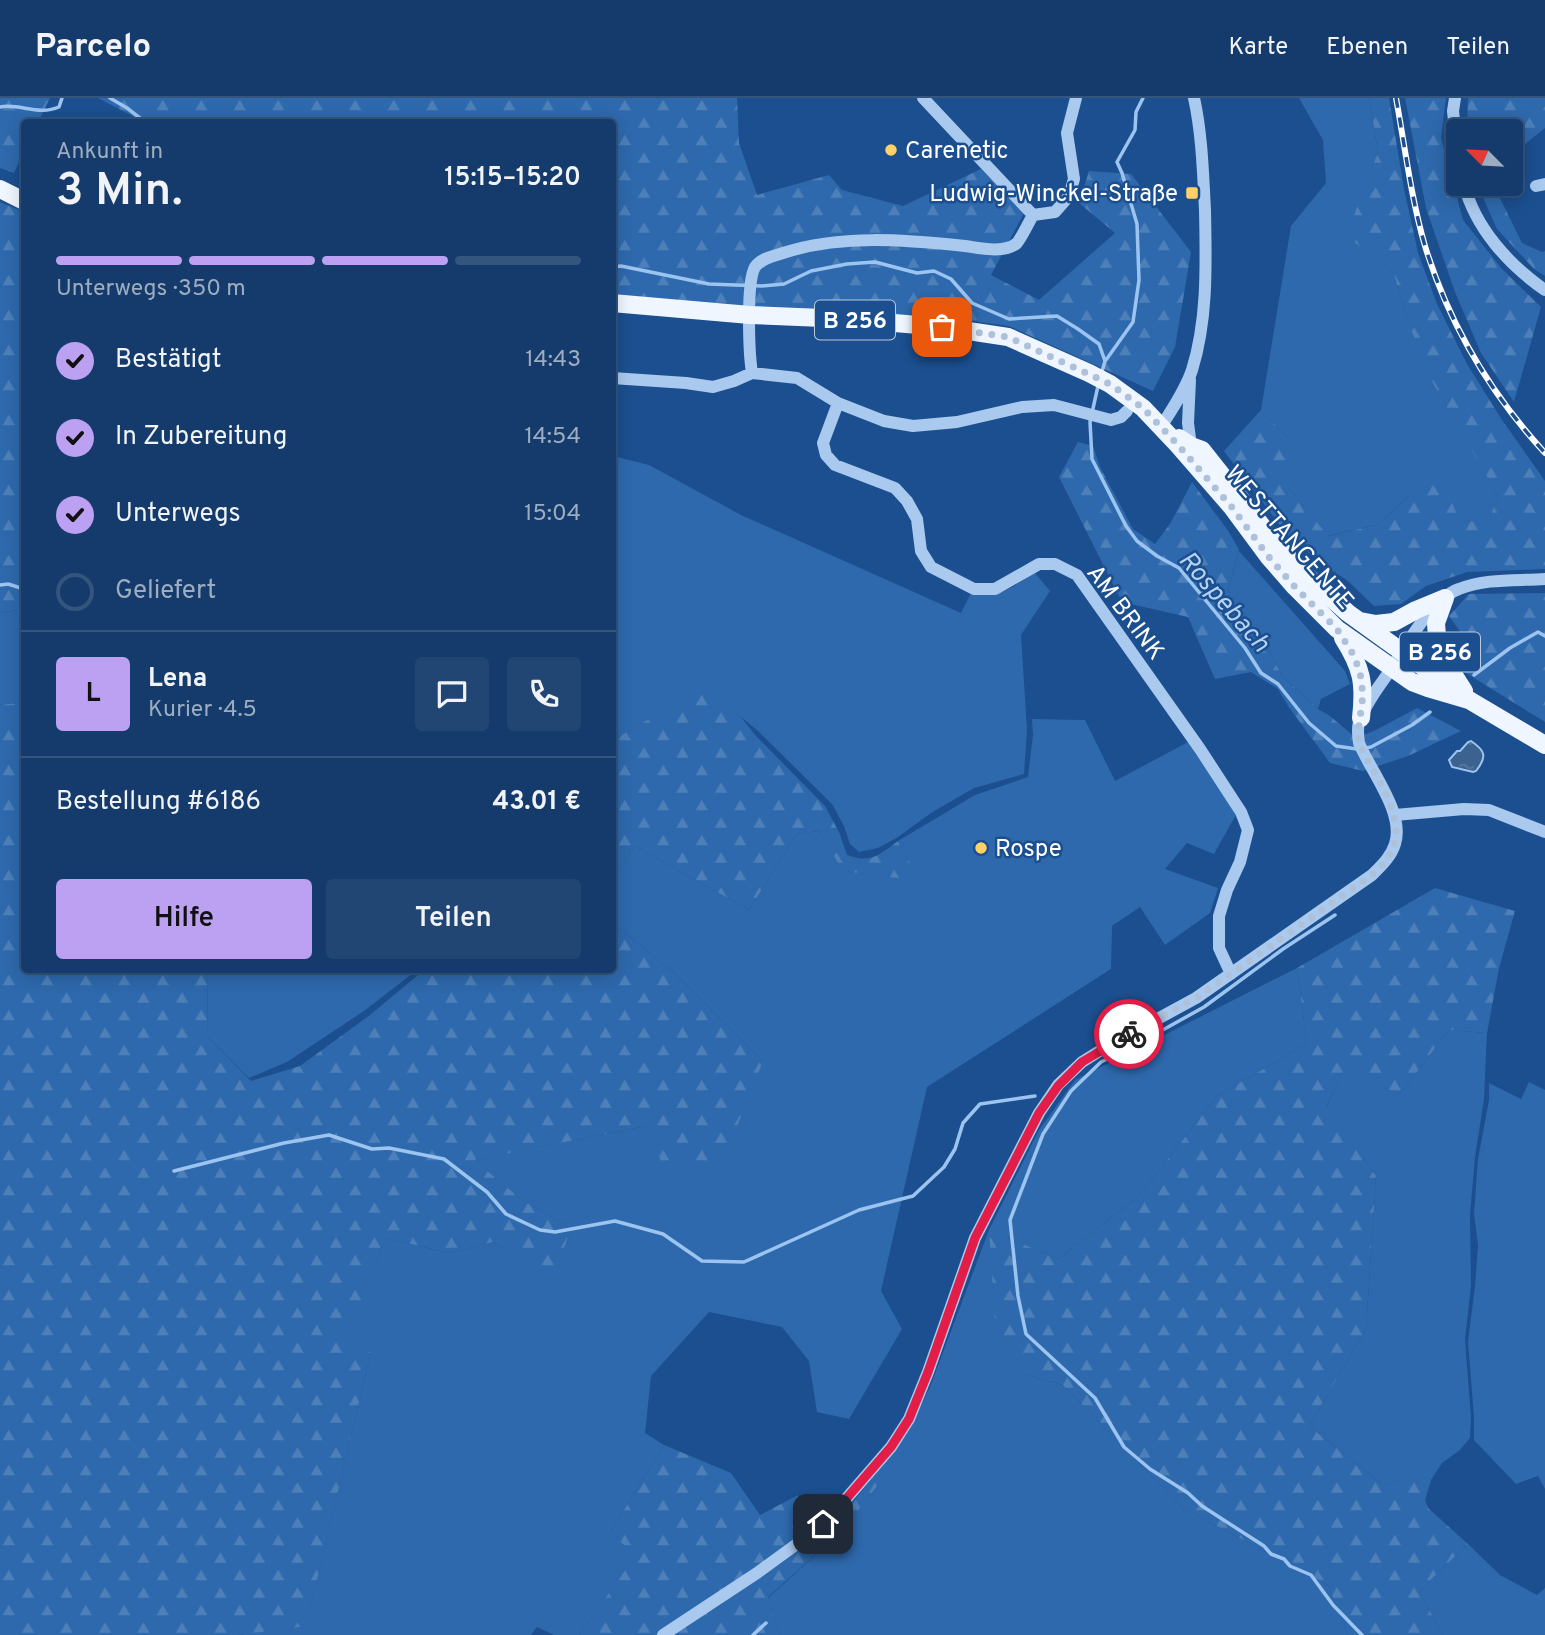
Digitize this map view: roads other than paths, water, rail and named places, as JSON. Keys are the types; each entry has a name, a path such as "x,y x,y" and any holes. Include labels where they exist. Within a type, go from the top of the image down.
{"main road":[{"path":"0,190 21,200"},
{"name":"WESTTANGENTE","path":"616,303 942,327 1008,337 1089,373 1110,384 1143,408 1231,506 1295,587 1337,629 1391,668 1420,685 1469,700"},
{"name":"WESTTANGENTE","path":"1161,427 1202,450 1292,562 1357,620 1469,700 1545,745"},
{"path":"1357,620 1376,624 1394,622 1445,598"},
{"name":"B 256","path":"1445,598 1436,623 1438,650 1469,700"},
{"name":"B 256","path":"1337,629 1353,654 1360,672 1363,695 1361,719"}],"street":[{"path":"923,98 1033,215"},
{"path":"1033,215 1055,212 1069,196 1074,179 1067,133 1076,98"},
{"path":"1191,446 1188,423 1191,372 1201,323 1206,262 1201,149 1194,98"},
{"path":"1454,119 1455,98"},
{"path":"1468,196 1494,243 1517,268 1545,290"},
{"path":"752,373 748,349 751,278 760,261 803,247 856,241 912,240 999,250 1016,243 1033,215"},
{"path":"1161,427 1191,372"},
{"path":"616,378 713,387 752,373 797,378 838,403 884,421 913,426 957,422 1022,407 1054,405 1111,420 1121,417 1127,411"},
{"name":"AM BRINK","path":"838,403 823,443 826,455 835,465 895,488 907,501 916,519 921,551 931,567 974,589 995,589 1039,564 1055,565 1077,575 1200,749 1241,812 1248,830 1240,862 1219,916 1219,948 1231,974"},
{"path":"663,1635 813,1533 891,1447 909,1419 928,1372 975,1238 1039,1113 1058,1086 1082,1062 1196,998 1372,875 1387,859 1397,832 1395,815 1359,743 1358,733 1361,719 1417,627 1456,589 1478,583 1545,579"},
{"path":"1395,815 1464,808 1489,810 1545,832"}],"water":[{"path":"1471,741 1483,754 1482,762 1476,771 1452,767 1449,760"}],"waterway":[{"name":"Rospebach","path":"0,107 51,109 59,107 62,98"},
{"name":"Rospebach","path":"110,98 141,119"},
{"path":"1106,360 1133,322 1139,280 1137,224 1117,162 1135,130 1136,112 1143,98"},
{"name":"Rospebach","path":"616,267 709,284 762,286 784,284 811,271 847,264 875,262 917,273 934,271 951,279 972,303 1009,319 1057,316 1078,329 1099,344 1105,361 1101,375"},
{"name":"Rospebach","path":"1098,386 1090,422 1092,459 1126,526 1137,541 1179,568 1245,648 1261,673 1278,684 1309,723 1336,746 1357,749"},
{"path":"0,585 8,584 21,588"},
{"name":"Rospebach","path":"1474,675 1510,648 1538,632 1545,636"},
{"name":"Rospebach","path":"1365,748 1412,725 1430,712"},
{"path":"1335,915 1204,1007 1101,1062 1071,1091 1043,1134 1010,1220 1018,1296 1026,1334 1095,1398 1124,1447 1150,1469 1264,1546 1271,1554 1311,1575 1333,1605 1362,1635"},
{"path":"174,1171 284,1143 329,1135 372,1149 389,1148 444,1159 487,1192 506,1214 540,1230 555,1232 615,1221 663,1234 702,1261 744,1262 859,1210 913,1196 944,1167 955,1149 963,1123 980,1104 1035,1096"},
{"path":"753,1635 766,1623"}],"railway":[{"path":"1396,98 1420,228 1446,303 1489,382 1545,453"}],"place":[{"name":"Carenetic","path":"891,150"},
{"name":"Ludwig-Winckel-Straße","path":"1192,193"},
{"name":"Rospe","path":"981,848"}]}
